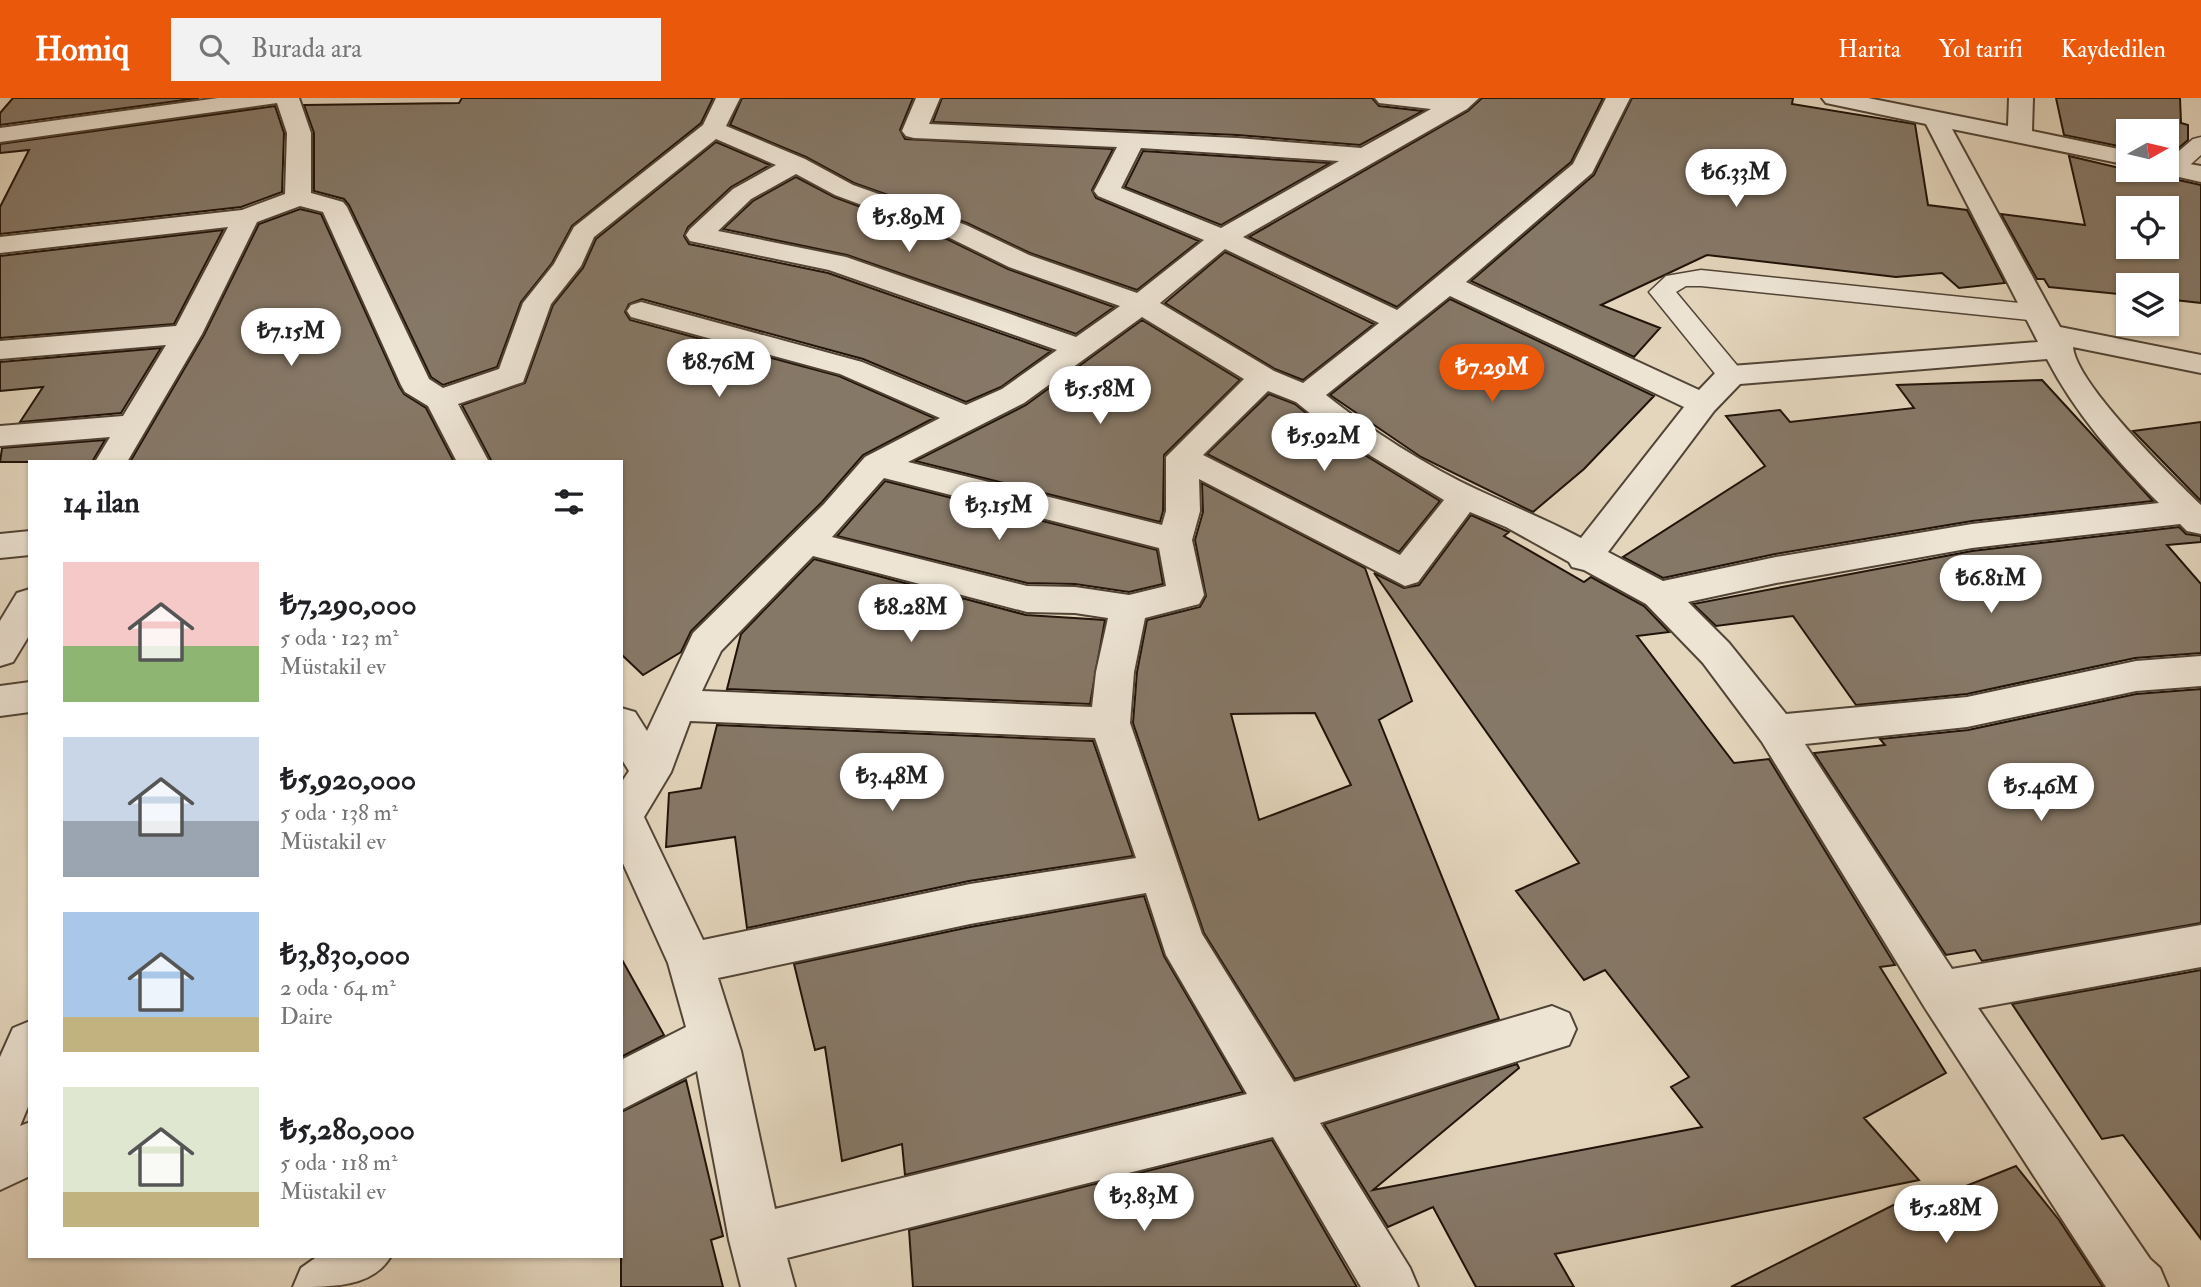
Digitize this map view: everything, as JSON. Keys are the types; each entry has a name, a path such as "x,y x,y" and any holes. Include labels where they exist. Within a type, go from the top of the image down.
{"street":[{"path":"0,135 269,98"},
{"path":"286,98 299,133 298,198"},
{"path":"928,98 914,131 1133,140 1363,156"},
{"path":"1387,98 1463,101"},
{"path":"1307,395 1447,284 1583,168 1618,98"},
{"path":"1834,98 2116,155"},
{"path":"2020,135 2021,98"},
{"path":"623,816 651,772 676,705 706,643 877,465 966,416 1013,396 1140,304 1223,238 1463,101"},
{"path":"440,400 512,375 537,303 567,266 583,233 720,114 796,164 844,190 957,231 1019,261 1140,304 1264,378 1307,395 1349,429 1465,496 1518,519 1584,558 1659,595 1716,653 1776,731 1941,993 2130,1284"},
{"path":"1935,119 2072,378 2127,452 2193,518"},
{"path":"1133,140 1107,191 1223,238 1398,321"},
{"path":"796,164 742,194 699,235 836,263 1079,348"},
{"path":"2179,169 2201,174"},
{"path":"0,245 246,217 298,198 334,207 416,385 440,400 472,460"},
{"path":"112,460 187,334 246,217"},
{"path":"1447,284 1703,404"},
{"path":"641,311 851,368 966,416"},
{"path":"1584,558 1703,404 1731,375 2049,332 2201,364"},
{"path":"0,350 187,334"},
{"path":"804,542 1027,599 1075,600 1129,608 1186,595 1175,540 1183,511 1182,457 1264,378"},
{"path":"0,436 133,425"},
{"path":"1182,457 1405,573 1465,496"},
{"path":"877,465 1175,540"},
{"path":"1659,595 1776,570 1972,536 2193,518"},
{"path":"0,546 28,543"},
{"path":"1,647 28,604"},
{"path":"1129,608 1115,672 1111,723 1162,872 1182,941 1391,1287"},
{"path":"1776,731 1967,712 2136,676 2201,671"},
{"path":"0,701 28,697"},
{"path":"676,705 1111,723"},
{"path":"623,726 651,772"},
{"path":"623,820 691,963 712,1038 755,1240 768,1287"},
{"path":"691,963 970,904 1162,872"},
{"path":"1941,993 2201,946"},
{"path":"755,1240 1282,1110 1552,1029"},
{"path":"623,1085 712,1038"},
{"path":"0,1114 28,1049"},
{"path":"0,1165 28,1148"},
{"path":"320,1287 362,1258"}],"lane":[{"path":"2179,160 2201,144"},
{"path":"1731,375 1662,292 1666,286 1685,278 1701,278 2049,332"}],"building":[{"path":"13,98 199,98 0,125 0,113"},
{"path":"462,98 713,98 701,123 572,226 552,263 521,302 497,367 443,385 431,377 349,205 344,199 314,191 314,133 304,105 459,103"},
{"path":"742,98 913,98 900,130 905,139 1113,149 1092,190 1096,198 1199,241 1137,290 1030,253 967,223 854,183 806,157 730,125"},
{"path":"942,98 1372,98 1379,106 1423,111 1360,145 1237,135 933,122"},
{"path":"1482,98 1603,98 1571,162 1397,307 1249,237 1468,111"},
{"path":"1632,98 1793,98 1792,104 1915,124 1928,205 1967,210 2005,283 1959,288 1942,273 1896,277 1707,255 1601,305 1660,328 1634,357 1471,281 1594,175"},
{"path":"2056,98 2180,98 2181,123 2188,125 2188,140 2179,148 2179,119 2116,119 2116,146 2064,135"},
{"path":"275,106 284,133 282,192 241,207 0,234 0,207 29,150 0,153 0,144"},
{"path":"716,142 770,165 731,187 688,227 684,236 689,244 828,273 1051,351 1001,387 966,402 863,359 642,299 629,304 625,312 630,320 839,376 934,418 863,455 822,502 691,631 681,652 643,675 623,656 623,460 491,460 462,405 525,383 553,305 583,268 596,239"},
{"path":"1143,151 1330,163 1221,225 1125,187"},
{"path":"2069,156 2116,167 2116,182 2179,180 2201,185 2201,303 2179,300 2179,273 2116,273 2116,294 2049,287 2044,279 2037,279 2001,214 2085,225"},
{"path":"796,177 834,197 947,239 1008,269 1114,307 1076,334 847,255 723,229 753,201"},
{"path":"300,209 321,214 399,386 404,394 426,408 453,460 131,460 204,335 259,224"},
{"path":"223,230 174,324 0,338 0,256"},
{"path":"1225,252 1374,324 1303,380 1275,369 1165,303"},
{"path":"1450,299 1654,396 1584,469 1533,512 1421,457 1330,395"},
{"path":"1142,320 1240,380 1164,455 1163,511 1160,522 915,461 1026,405"},
{"path":"161,348 121,413 20,422 43,387 0,391 0,362"},
{"path":"2042,380 2153,501 1972,521 1775,554 1663,578 1623,557 1765,466 1726,416 1780,410 1790,422 1914,408 1897,385"},
{"path":"1269,394 1295,404 1337,438 1440,501 1399,552 1207,454"},
{"path":"2201,422 2201,501 2133,431"},
{"path":"105,440 93,460 0,462 2,448"},
{"path":"885,481 1157,550 1163,584 1129,592 1075,584 1027,583 837,536"},
{"path":"1202,483 1365,568 1412,701 1379,720 1499,1019 1295,1079 1204,933 1133,723 1137,672 1147,620 1200,607 1206,596 1195,540 1203,512","holes":["1315,713 1351,785 1259,820 1231,714"]},
{"path":"1471,515 1509,532 1504,536 1584,582 1591,577 1644,606 1669,632 1637,636 1734,763 1769,759 1895,965 1880,967 1946,1073 1864,1118 1919,1180 1555,1254 1574,1287 1476,1287 1433,1207 1388,1227 1324,1124 1517,1064 1519,1068 1373,1190 1702,1127 1671,1087 1689,1077 1605,970 1584,980 1516,891 1579,863 1374,573 1404,588 1419,585"},
{"path":"2179,527 2186,534 2201,536 2201,542 2167,545 2201,584 2201,653 2135,658 1967,694 1856,705 1793,616 1716,626 1693,604 1972,551"},
{"path":"814,559 1026,615 1105,620 1090,704 727,689 741,634"},
{"path":"2201,689 2201,923 1982,961 1975,950 1946,955 1814,753 1885,745 1880,739 1968,730 2136,694"},
{"path":"717,725 1093,741 1133,856 969,881 747,928 735,837 666,847 669,793 701,788"},
{"path":"1144,896 1164,956 1243,1092 905,1175 902,1144 842,1161 825,1047 815,1050 794,964 970,927"},
{"path":"623,962 664,1035 623,1056"},
{"path":"2201,970 2201,1239 2123,1135 2102,1139 2012,1004"},
{"path":"686,1080 723,1236 711,1240 723,1287 621,1287 623,1111"},
{"path":"1272,1140 1357,1287 913,1287 909,1230"},
{"path":"2016,1166 2059,1220 2103,1287 1731,1287 1927,1188 1936,1198"}]}
